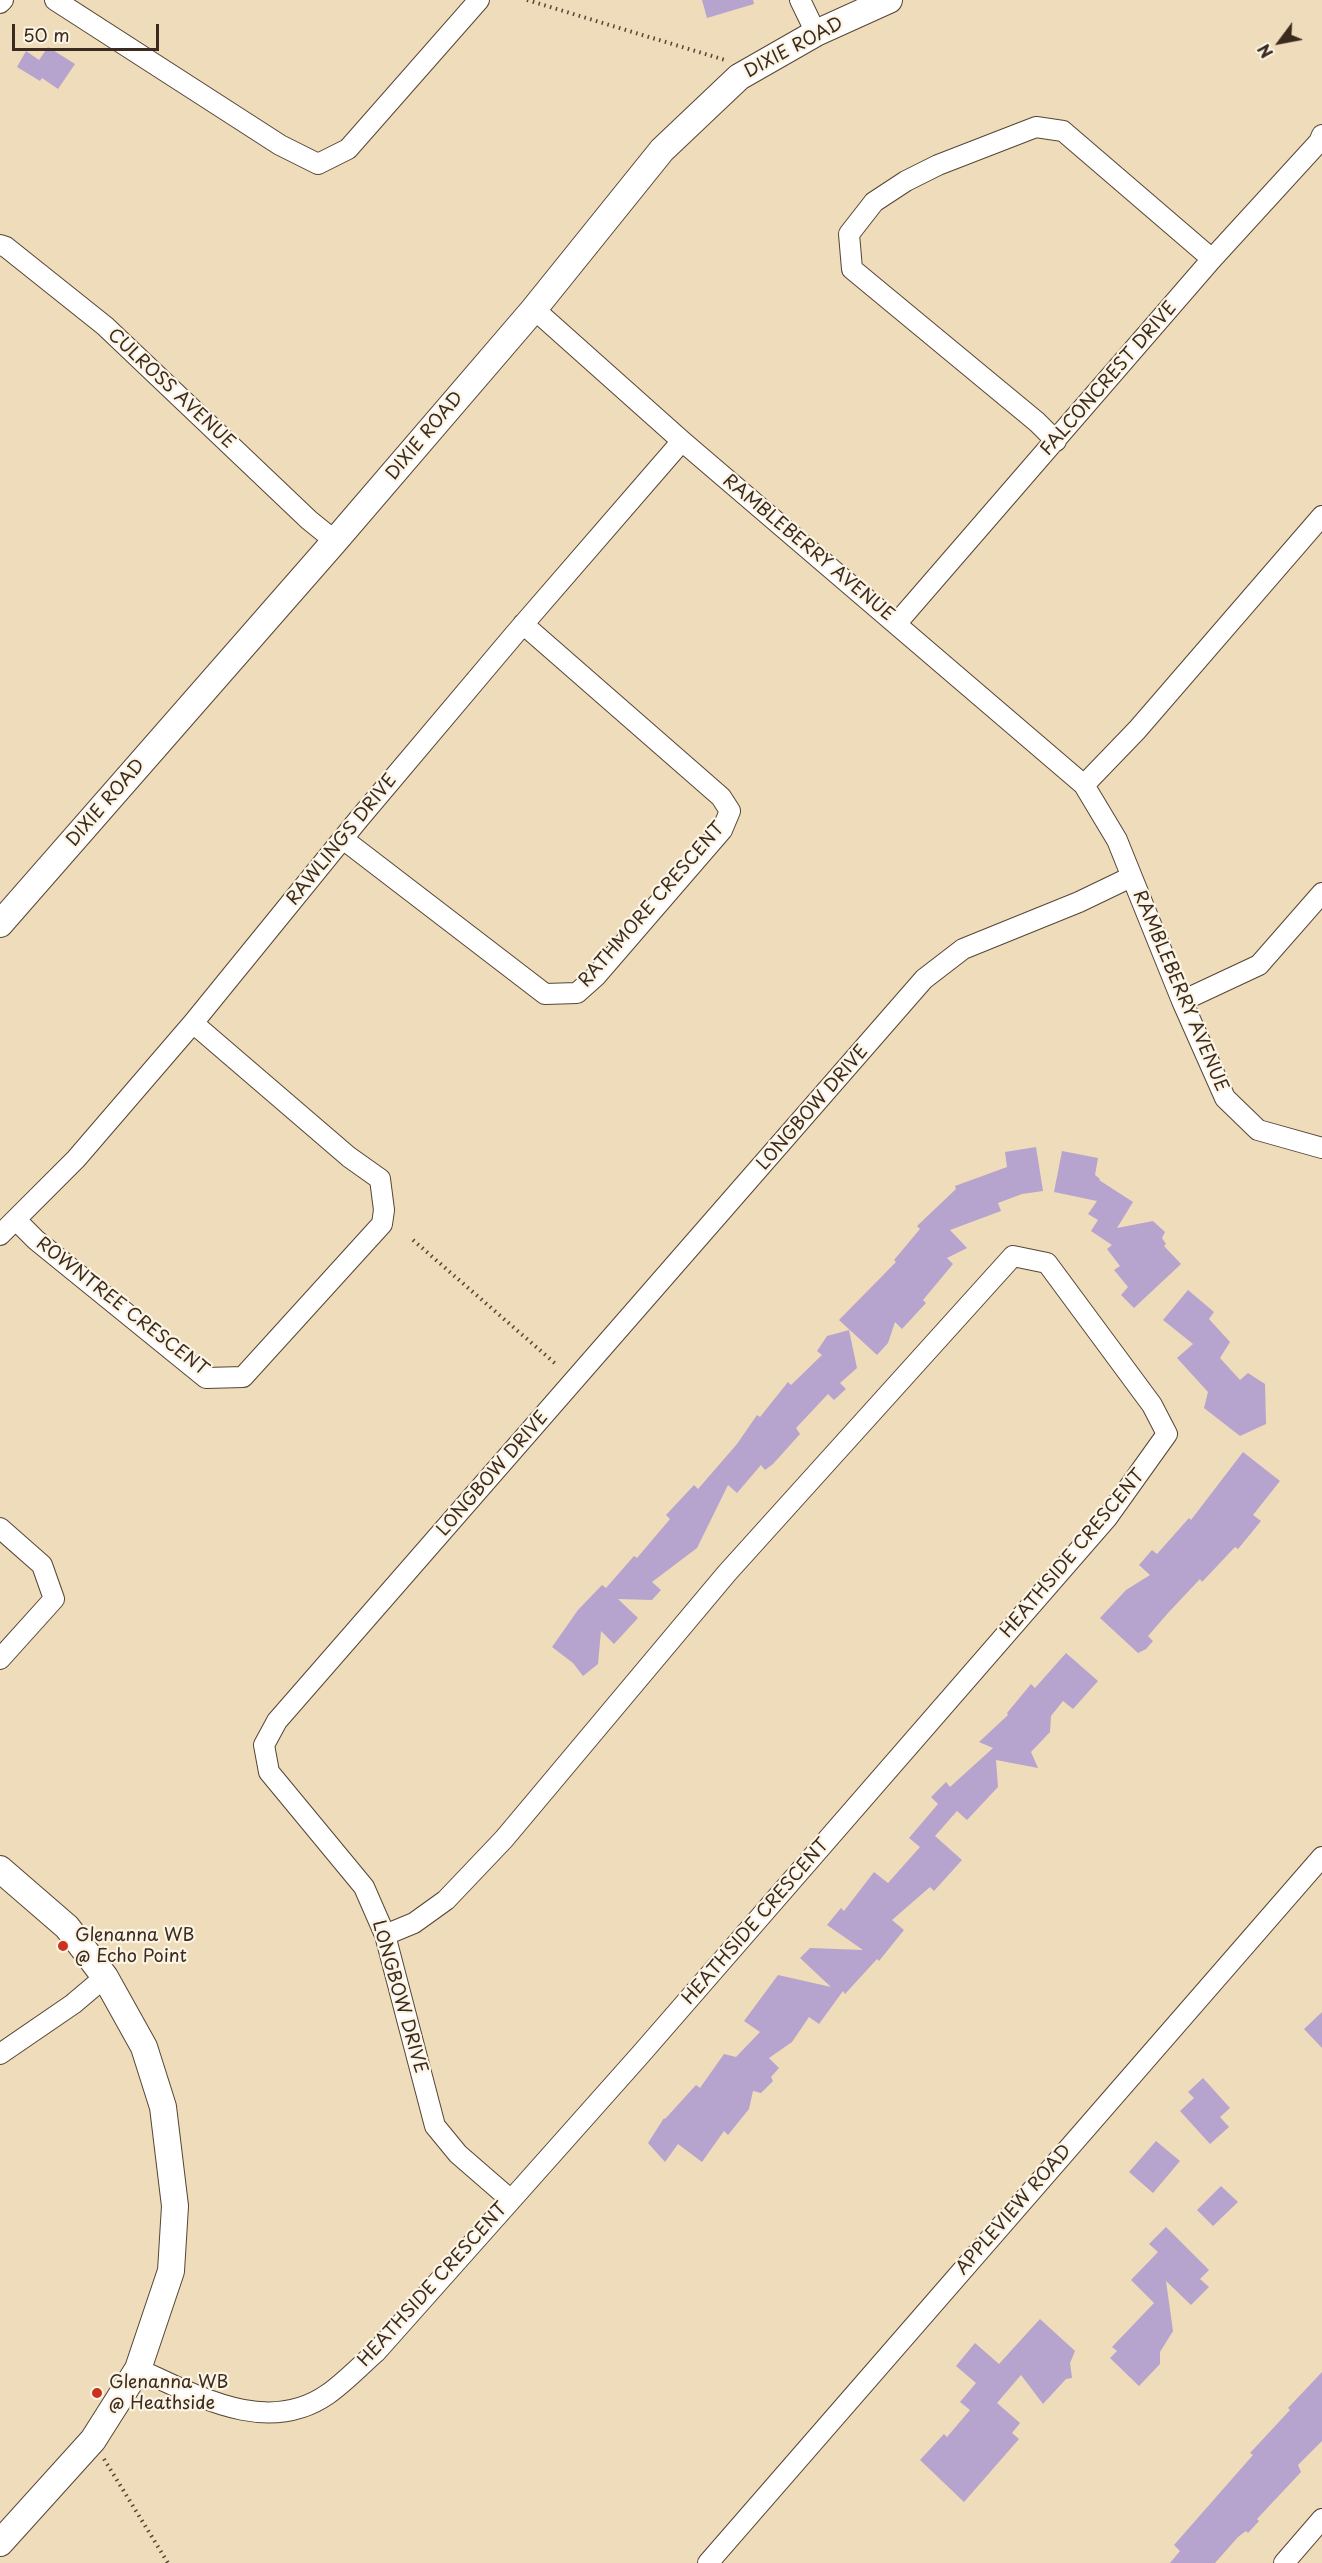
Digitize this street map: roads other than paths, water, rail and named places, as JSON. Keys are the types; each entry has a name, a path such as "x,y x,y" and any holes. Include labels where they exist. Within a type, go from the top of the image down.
{"street":[{"path":"55,0 280,145 318,164 348,148 479,0"},
{"path":"800,0 816,33"},
{"name":"DIXIE ROAD","path":"0,924 335,541 534,309 662,150 739,77 816,33 889,0"},
{"path":"1056,441 1037,422 852,269 849,234 874,202 906,181 938,165 1036,126 1063,131 1212,259"},
{"name":"FALCONCREST DRIVE","path":"896,624 1322,135"},
{"name":"CULROSS AVENUE","path":"0,245 6,247 105,327 309,520 335,541"},
{"name":"RAMBLEBERRY AVENUE","path":"534,309 682,441 1084,785 1117,840 1182,1001 1225,1098 1258,1130 1322,1148"},
{"name":"RAWLINGS DRIVE","path":"0,1234 76,1159 193,1023 523,624 682,441"},
{"path":"1084,785 1137,730 1322,516"},
{"name":"RATHMORE CRESCENT","path":"343,839 545,994 578,993 596,976 722,830 730,811 721,797 523,624"},
{"name":"LONGBOW DRIVE","path":"511,2200 458,2154 435,2126 385,1935 364,1887 269,1772 264,1744 277,1721 924,979 963,949 1079,902 1131,877"},
{"path":"1182,1001 1259,965 1322,893"},
{"name":"ROWNTREE CRESCENT","path":"16,1220 36,1240 206,1378 243,1377 382,1224 384,1209 380,1179 349,1157 193,1023"},
{"name":"HEATHSIDE CRESCENT","path":"138,2369 227,2408 263,2414 306,2406 327,2395 376,2352 641,2054 1107,1518 1167,1434 1152,1405 1047,1263 1014,1256 727,1573 504,1839 446,1900 414,1923 385,1935"},
{"path":"0,1528 42,1565 54,1599 0,1659"},
{"name":"APPLEVIEW ROAD","path":"708,2563 1322,1857"},
{"path":"0,1869 67,1927 105,1977 144,2047 159,2097 175,2206 171,2271 138,2369 93,2440 0,2543"},
{"path":"0,2054 73,2004 105,1977"},
{"path":"1284,2563 1322,2519"}],"place":[{"name":"Glenanna WB @ Echo Point","path":"63,1946"},
{"name":"Glenanna WB @ Heathside","path":"97,2393"}]}
